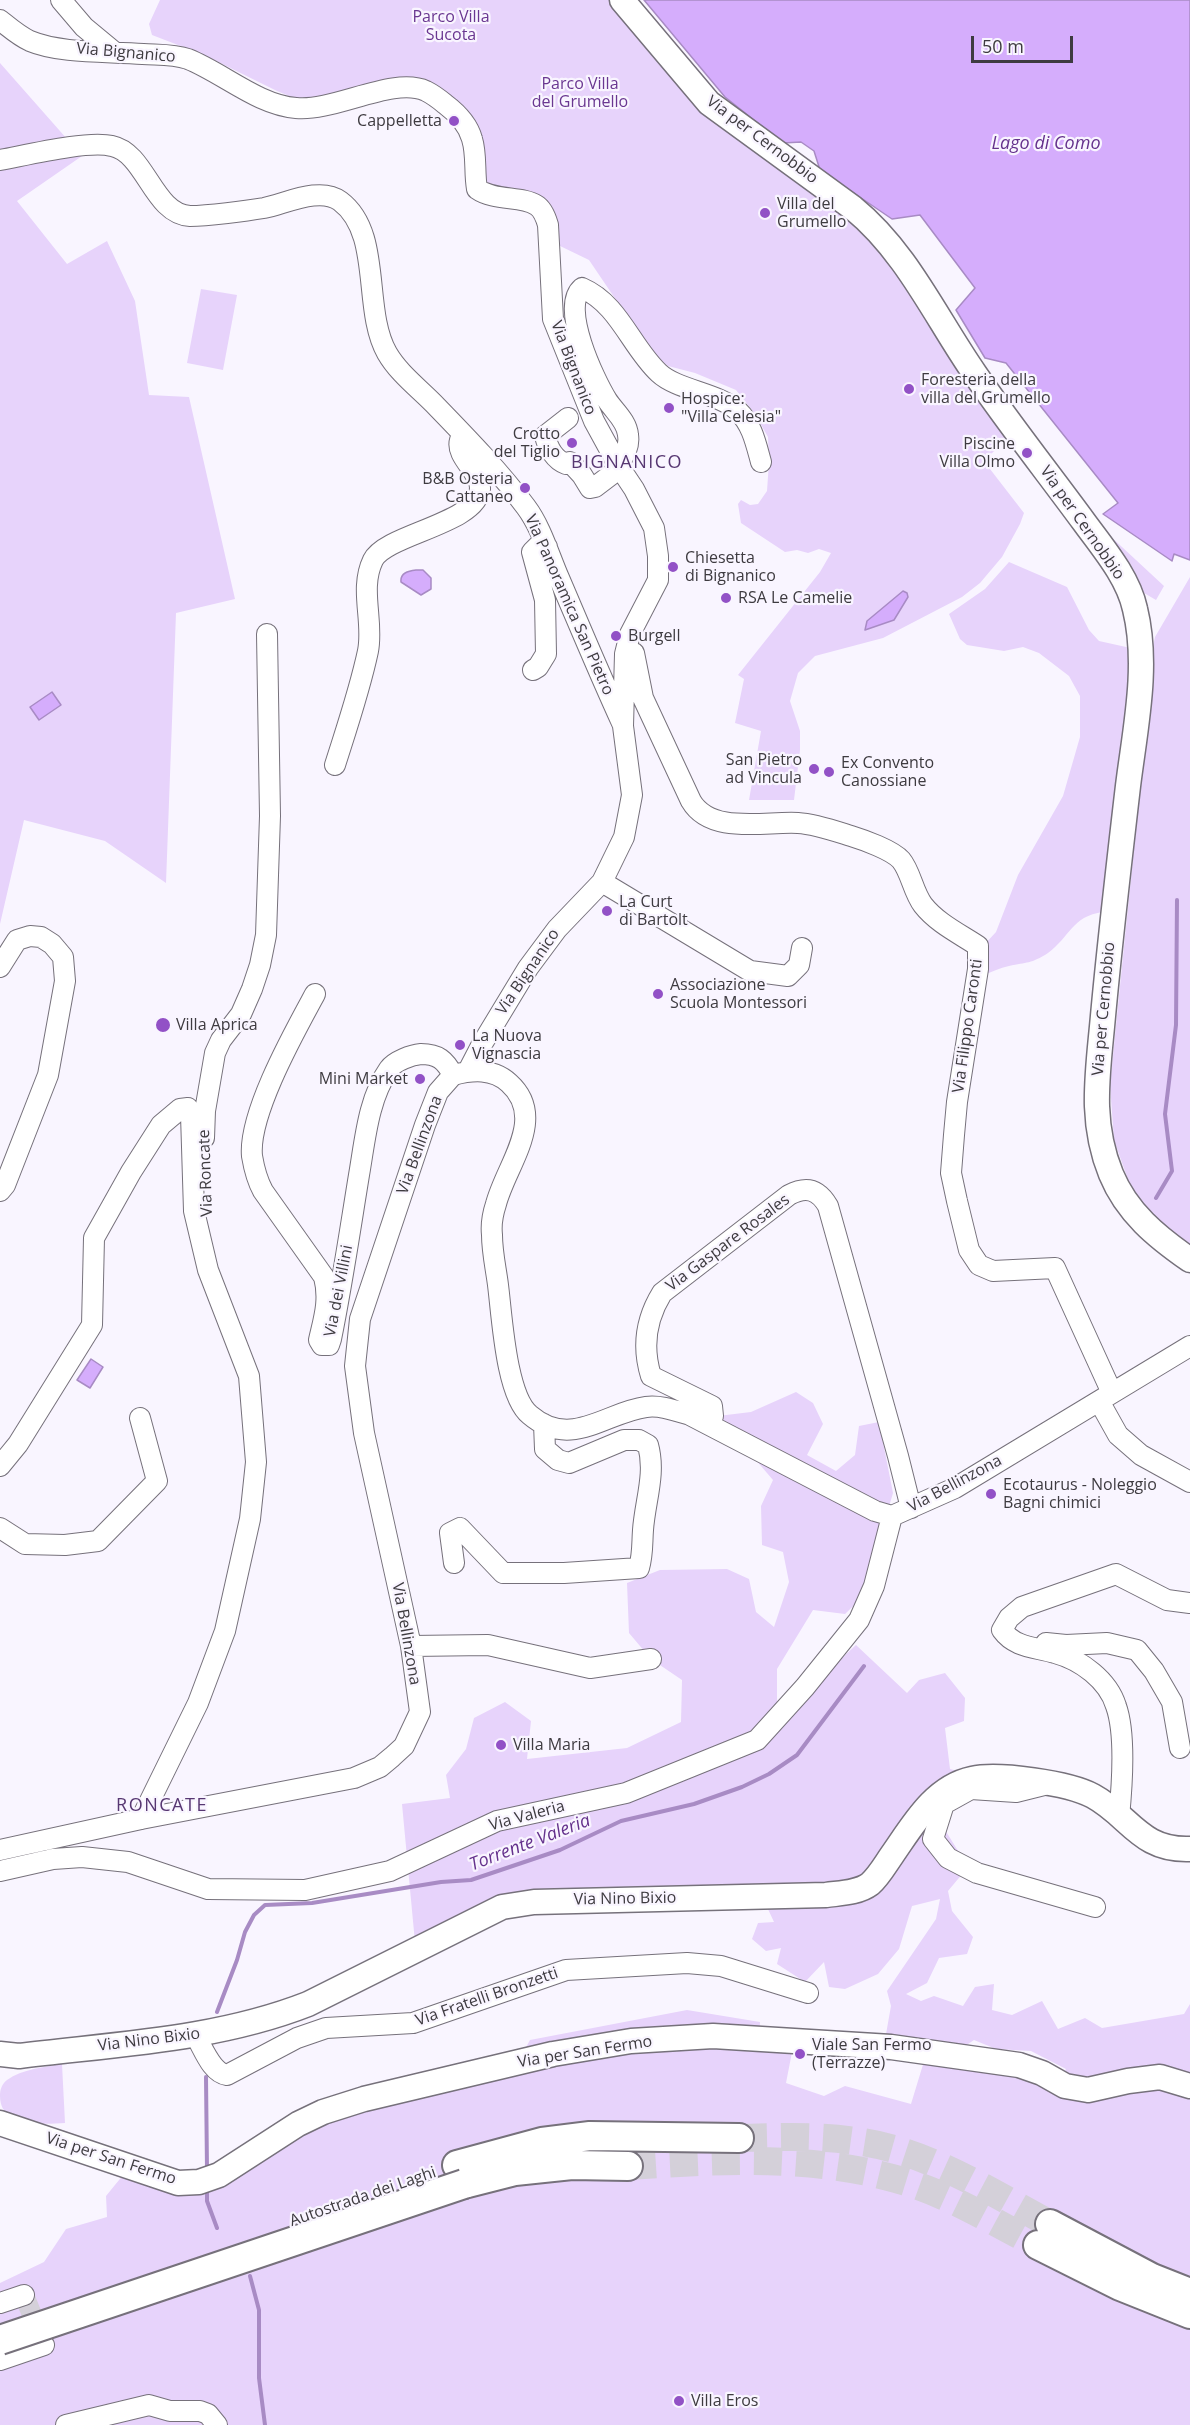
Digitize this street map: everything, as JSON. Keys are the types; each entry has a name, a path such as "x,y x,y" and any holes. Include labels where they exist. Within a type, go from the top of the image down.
{"highway":[{"name":"Autostrada dei Laghi","path":"0,2340 460,2175 542,2142 590,2136 739,2138"},
{"name":"Autostrada dei Laghi","path":"0,2322 460,2175 572,2165 628,2166"},
{"path":"1190,2294 1044,2234 1120,2286 1190,2314"}],"main road":[{"name":"Via per Cernobbio","path":"622,0 709,103 853,208 894,249 975,375 1107,555 1129,593 1135,607 1137,621 1141,680 1112,924 1097,1084 1097,1125 1112,1176 1134,1215 1186,1261"},
{"name":"Via Nino Bixio","path":"0,2073 10,2055 195,2035 235,2028 280,2014 308,2004 502,1907 542,1901 826,1895 855,1891 869,1884 879,1873 932,1801 955,1784 975,1778 995,1777 1050,1784 1093,1796 1141,1835 1158,1845 1173,1850 1190,1849"},
{"name":"Via per San Fermo","path":"2,2121 178,2183 199,2182 219,2175 298,2124 323,2112 364,2099 553,2054 631,2041 714,2036 891,2046 1019,2065 1042,2073 1065,2086 1088,2090 1128,2081 1161,2077 1190,2086"}],"street":[{"path":"60,0 84,27 113,51"},
{"name":"Via Bignanico","path":"0,20 17,34 53,47 187,59 241,87 287,107 309,108 392,89 409,87 425,90 449,107 466,125 472,138 477,189 484,194 536,205 544,214 548,225 553,319 594,421 654,528 658,556 658,580 630,634 625,654 623,726 632,795 624,837 602,882 556,929 460,1073"},
{"name":"Via Panoramica San Pietro","path":"0,160 92,145 113,146 131,155 155,190 172,208 188,216 263,208 320,196 339,200 358,219 367,254 376,324 387,353 527,508 547,547 623,726"},
{"path":"568,418 545,436 547,444 560,462 566,464 570,462 590,488 595,487 619,467 626,454 628,435 623,420 607,399 587,358 574,317 575,299 577,292 582,288 595,296 625,326 641,354 661,375 737,410 755,441 761,462"},
{"path":"335,765 369,648 366,579 374,558 393,544 446,521 472,504 480,491 479,481 458,443 462,438 468,440"},
{"path":"533,670 538,667 546,654 545,600 532,552 539,545 547,547"},
{"name":"Via Roncate","path":"198,1703 224,1671 239,1628 266,1460 256,1372 218,1269 204,1210 204,1131 215,1053 221,1040 241,1014 260,965 266,935 270,816 267,634"},
{"name":"Via Filippo Caronti","path":"630,634 643,698 691,801 702,813 714,819 732,823 800,823 877,846 900,859 922,904 940,921 978,946 978,969 957,1102 951,1173 969,1250 979,1265 993,1271 1056,1268 1106,1397"},
{"path":"602,882 750,971 788,976 799,965 802,948"},
{"path":"0,967 17,940 30,936 41,937 52,944 63,957 65,981 48,1074 5,1185 0,1191"},
{"name":"Via dei Villini","path":"315,994 277,1067 254,1135 252,1154 257,1179 263,1191 324,1277 328,1290 328,1304 319,1340 322,1345 329,1345 331,1339 344,1278 370,1114 382,1082 395,1063 414,1054 433,1054 460,1073"},
{"path":"454,1563 450,1533 460,1528 503,1573 564,1573 639,1568 643,1554 643,1529 652,1461 648,1445 639,1440 624,1440 569,1463 558,1460 545,1449 544,1424 528,1414 513,1386 508,1365 492,1235 496,1203 524,1132 524,1108 514,1088 506,1080 484,1071 460,1073"},
{"name":"Via Bellinzona","path":"0,1850 141,1819 354,1778 380,1767 404,1746 420,1712 411,1646 364,1433 355,1366 360,1319 425,1125 438,1092 460,1073"},
{"path":"0,1466 18,1444 92,1325 94,1238 131,1172 161,1125 180,1109 188,1108 191,1112 194,1211 208,1270 249,1376 256,1462 250,1519 225,1631 198,1703 141,1819"},
{"name":"Via Gaspare Rosales","path":"708,1424 713,1416 712,1406 651,1376 645,1355 648,1324 654,1305 662,1293 789,1195 799,1190 813,1190 824,1198 828,1206 898,1455 910,1508"},
{"name":"Via Bellinzona","path":"544,1424 566,1430 584,1428 645,1407 667,1408 708,1424 875,1511 892,1516 955,1488 1189,1345"},
{"path":"1106,1397 1118,1436 1141,1455 1190,1482"},
{"path":"0,1528 26,1544 65,1545 98,1541 157,1481 140,1418"},
{"name":"Via Valeria","path":"0,1871 53,1859 82,1857 128,1862 208,1889 305,1890 390,1871 497,1821 626,1793 757,1740 805,1687 860,1620 874,1586 892,1516"},
{"path":"1119,1817 1122,1785 1120,1728 1117,1707 1108,1689 1094,1674 1077,1663 1055,1653 1025,1647 1008,1638 1002,1630 1009,1618 1022,1607 1116,1574 1167,1600 1190,1604"},
{"path":"1008,1638 1066,1645 1107,1643 1137,1650 1154,1671 1173,1702 1180,1748"},
{"path":"411,1646 488,1645 590,1668 651,1659"},
{"path":"168,1814 165,1793 172,1756"},
{"path":"1050,1784 1016,1792 971,1789 944,1804 933,1839 948,1858 977,1873 1095,1907"},
{"name":"Via Fratelli Bronzetti","path":"195,2035 218,2073 227,2075 297,2038 326,2028 413,2023 566,1970 687,1963 721,1966 808,1993"},
{"path":"0,2303 24,2295"},
{"path":"0,2360 44,2345"},
{"path":"66,2425 149,2405 170,2411 200,2411 208,2414 217,2425"}],"green space":[{"name":"Parco Villa del Grumello","path":"160,0 610,0 848,214 887,253 1010,439 983,460 1024,513 1002,557 980,583 962,597 883,638 815,656 798,673 790,701 800,731 794,800 749,800 761,731 735,723 744,679 738,675 820,572 831,553 819,549 808,553 797,550 785,552 741,523 738,504 741,500 750,505 758,504 767,491 769,462 768,437 755,414 736,390 695,373 668,366 652,353 589,260 558,245 549,212 488,186 484,181 481,144 430,86 337,93 299,100 204,55 152,35 149,24"},
{"path":"0,63 82,156 17,201 67,264 107,241 135,301 149,395 189,397 235,599 176,613 166,883 105,841 24,820 0,924"},
{"path":"201,289 237,295 223,370 187,363"},
{"path":"1108,534 1164,586 1156,600 1144,593 1122,553"},
{"path":"1009,562 1067,587 1089,630 1099,641 1135,649 1103,912 1084,918 1042,957 982,976 984,945 996,932 1018,875 1063,796 1080,737 1080,696 1069,676 1039,653 1023,647 1004,651 967,645 960,639 949,614 985,589"},
{"path":"1190,577 1190,1248 1155,1222 1131,1188 1114,1140 1110,1085 1150,690 1150,661 1155,637"},
{"path":"796,1392 813,1403 823,1424 807,1455 836,1471 855,1455 859,1426 879,1422 893,1493 883,1527 874,1586 845,1614 813,1610 777,1669 777,1702 793,1703 856,1645 907,1693 919,1680 945,1673 965,1698 964,1721 945,1728 950,1769 961,1772 942,1825 968,1867 948,1891 952,1911 973,1937 967,1954 939,1958 927,1983 906,1994 921,2001 934,1996 963,2006 975,1987 994,1984 992,2010 1012,2015 1042,2001 1058,2029 1085,2018 1102,2028 1184,2014 1190,2004 1190,2425 0,2425 0,2283 44,2262 66,2229 107,2217 106,2196 128,2169 201,2193 225,2185 299,2128 515,2067 530,2040 687,2010 760,2022 759,2043 793,2047 786,2083 824,2096 845,2086 911,2104 925,2058 969,2062 1055,2090 1066,2069 1031,2051 996,2049 974,2040 959,2050 886,2034 891,2006 887,1991 936,1919 940,1899 912,1906 899,1949 878,1974 845,1989 829,1987 824,1962 805,1982 777,1964 781,1948 766,1951 752,1939 758,1923 774,1922 767,1907 563,1908 499,1917 416,1953 402,1804 450,1798 446,1775 466,1749 474,1718 505,1702 531,1721 527,1759 627,1748 681,1722 682,1680 651,1659 629,1633 627,1583 660,1570 727,1569 749,1579 756,1612 774,1627 789,1582 783,1552 762,1545 761,1506 773,1480 718,1416 751,1412"},
{"path":"62,2064 65,2123 24,2122 7,2114 0,2096 5,2082 27,2071"}],"water":[{"name":"Lago di Como","path":"644,0 1190,0 1190,560 1174,554 1172,561 1103,514 1118,503 1006,363 985,358 956,310 975,288 920,215 892,219 820,170 814,151 801,142 783,143 725,97"},
{"path":"423,570 431,578 431,589 421,595 401,582 403,575"},
{"path":"903,591 908,597 894,620 865,630 867,621"},
{"path":"52,692 61,705 39,720 30,707"},
{"path":"91,1359 103,1367 90,1388 77,1380"}],"waterway":[{"path":"1156,1198 1172,1171 1165,1114 1176,1025 1177,900"},
{"name":"Torrente Valeria","path":"217,2012 245,1932 254,1915 265,1905 312,1903 441,1882 471,1880 560,1850 621,1821 694,1804 742,1787 769,1774 797,1755 864,1666"},
{"path":"206,2077 207,2170"},
{"path":"207,2189 207,2201 217,2228"},
{"path":"250,2276 259,2310 259,2378 265,2425"}],"tunnel":[{"path":"739,2138 831,2138 887,2147 959,2175 1050,2224"},
{"path":"628,2166 768,2161 838,2167 872,2173 906,2182 940,2195 1038,2245"},
{"path":"24,2295 41,2337"}],"place":[{"name":"Cappelletta","path":"454,121"},
{"name":"Villa del Grumello","path":"765,213"},
{"name":"Foresteria della villa del Grumello","path":"909,389"},
{"name":"Hospice: \"Villa Celesia\"","path":"669,408"},
{"name":"Crotto del Tiglio","path":"572,443"},
{"name":"Piscine Villa Olmo","path":"1027,453"},
{"name":"B&B Osteria Cattaneo","path":"525,488"},
{"name":"Chiesetta di Bignanico","path":"673,567"},
{"name":"RSA Le Camelie","path":"726,598"},
{"name":"Burgell","path":"616,636"},
{"name":"San Pietro ad Vincula","path":"814,769"},
{"name":"Ex Convento Canossiane","path":"829,772"},
{"name":"La Curt di Bartolt","path":"607,911"},
{"name":"Associazione Scuola Montessori","path":"658,994"},
{"name":"Villa Aprica","path":"163,1025"},
{"name":"La Nuova Vignascia","path":"460,1045"},
{"name":"Mini Market","path":"420,1079"},
{"name":"Ecotaurus - Noleggio Bagni chimici","path":"991,1494"},
{"name":"Villa Maria","path":"501,1745"},
{"name":"Viale San Fermo (Terrazze)","path":"800,2054"},
{"name":"Villa Eros","path":"679,2401"}],"district":[{"name":"BIGNANICO","path":"627,463"},
{"name":"RONCATE","path":"162,1806"}],"park label":[{"name":"Parco Villa Sucota","path":"451,26"}]}
